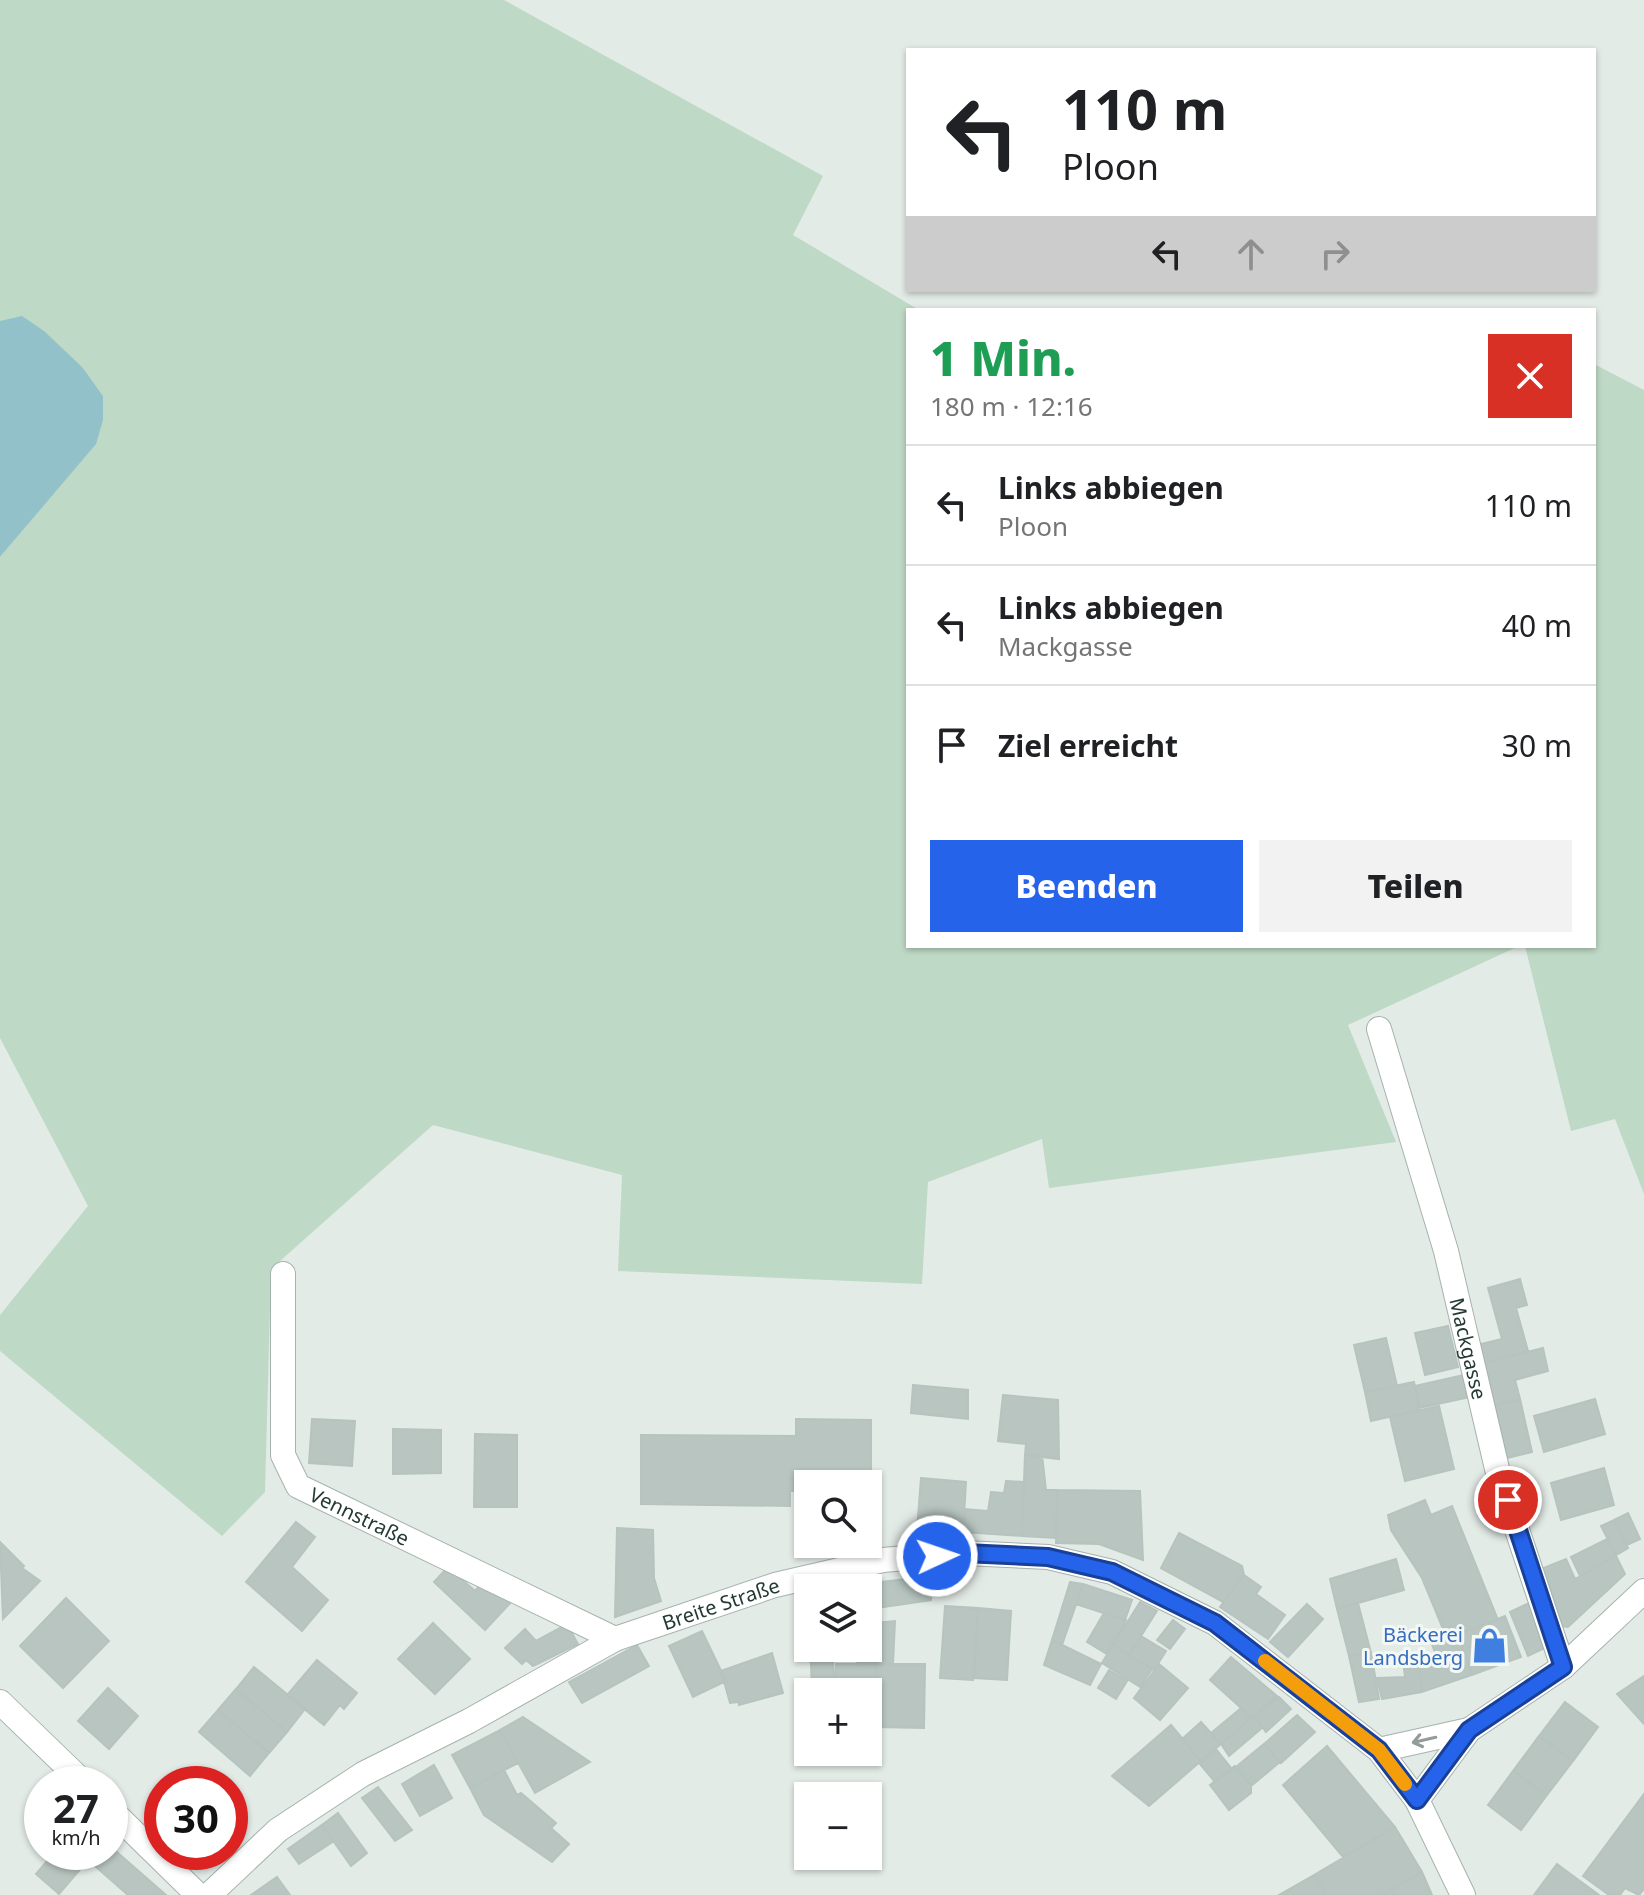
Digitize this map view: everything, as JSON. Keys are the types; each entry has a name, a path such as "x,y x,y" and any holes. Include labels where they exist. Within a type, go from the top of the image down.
{"street":[{"name":"Mackgasse","path":"1379,1029 1446,1251 1498,1473 1563,1667"},
{"name":"Vennstraße","path":"283,1274 283,1455 298,1486 615,1639"},
{"name":"Breite Straße","path":"209,1895 278,1830 363,1774 469,1721 615,1639 775,1585 883,1560 964,1553 1048,1557 1112,1572 1215,1623 1379,1750 1417,1800 1463,1895"},
{"path":"1417,1800 1469,1730 1563,1667 1644,1591"},
{"path":"0,1702 66,1766"},
{"path":"1379,1750 1469,1730"},
{"path":"128,1827 198,1895"}],"green space":[{"path":"0,0 504,0 823,176 793,235 916,308 906,308 906,948 1515,948 1348,1025 1396,1142 1049,1188 1042,1139 928,1182 922,1284 618,1271 622,1175 433,1125 271,1269 265,1492 222,1536 0,1351 0,1315 88,1206 0,1038 0,557 95,444 103,396 83,368 0,321"},
{"path":"1596,365 1644,390 1644,1194 1615,1119 1571,1131 1525,948 1596,948"}],"water":[{"path":"22,316 44,331 83,368 103,396 103,420 96,444 0,557 0,321"}],"building":[{"path":"1520,1279 1527,1305 1516,1308 1528,1351 1484,1363 1481,1344 1502,1339 1488,1288"},
{"path":"1448,1326 1458,1367 1425,1375 1415,1333"},
{"path":"1386,1338 1397,1386 1365,1392 1354,1345"},
{"path":"1543,1348 1548,1371 1515,1380 1520,1399 1495,1405 1484,1363"},
{"path":"1464,1375 1470,1397 1419,1408 1415,1386"},
{"path":"1414,1382 1420,1410 1371,1421 1365,1392"},
{"path":"913,1385 968,1390 968,1419 911,1413"},
{"path":"1003,1395 1058,1400 1059,1459 1025,1455 1026,1444 998,1441"},
{"path":"1520,1399 1532,1452 1507,1458 1495,1405"},
{"path":"1595,1399 1605,1434 1544,1452 1534,1416"},
{"path":"1439,1406 1454,1469 1405,1481 1390,1417"},
{"path":"312,1419 355,1421 352,1466 309,1463"},
{"path":"796,1419 871,1420 871,1470 794,1470 790,1506 641,1504 641,1435 796,1436"},
{"path":"393,1429 441,1430 441,1473 393,1474"},
{"path":"475,1434 517,1435 517,1507 474,1507"},
{"path":"1025,1455 1042,1455 1046,1490 1057,1490 1056,1538 1022,1536"},
{"path":"1604,1468 1614,1505 1561,1520 1551,1483"},
{"path":"921,1478 966,1482 963,1532 917,1530"},
{"path":"1006,1481 1024,1482 1022,1536 963,1532 965,1509 988,1511 991,1492 1004,1493"},
{"path":"1057,1490 1140,1491 1143,1560 1099,1544 1056,1543"},
{"path":"1425,1500 1431,1515 1452,1506 1498,1620 1458,1634 1452,1626 1443,1629 1422,1578 1391,1530 1388,1515"},
{"path":"1628,1513 1640,1539 1627,1545 1614,1520"},
{"path":"1614,1520 1628,1548 1616,1555 1601,1526"},
{"path":"296,1522 315,1537 292,1567 328,1600 302,1631 246,1582"},
{"path":"617,1528 653,1530 654,1578 661,1601 615,1617"},
{"path":"1179,1533 1242,1566 1244,1575 1223,1602 1161,1568"},
{"path":"1607,1539 1616,1556 1580,1576 1571,1557"},
{"path":"0,1542 24,1566 22,1568 40,1581 3,1619"},
{"path":"1616,1556 1625,1574 1568,1627 1561,1626 1541,1569 1566,1559 1575,1579"},
{"path":"1396,1559 1404,1590 1337,1609 1330,1579"},
{"path":"448,1567 475,1591 482,1583 514,1599 485,1630 434,1582"},
{"path":"1244,1575 1261,1587 1256,1594 1285,1615 1268,1639 1220,1607"},
{"path":"933,1576 931,1600 882,1607 882,1582"},
{"path":"1070,1582 1083,1584 1062,1645 1052,1640"},
{"path":"1083,1584 1132,1600 1125,1620 1076,1604"},
{"path":"66,1598 109,1641 63,1688 20,1646"},
{"path":"1140,1602 1157,1611 1129,1655 1113,1645"},
{"path":"1531,1602 1549,1646 1528,1656 1510,1612"},
{"path":"1358,1603 1371,1653 1349,1656 1337,1609"},
{"path":"1307,1604 1323,1619 1288,1657 1270,1642"},
{"path":"945,1606 978,1608 973,1680 940,1678"},
{"path":"978,1608 1011,1611 1007,1680 974,1678"},
{"path":"1104,1613 1126,1620 1107,1654 1087,1642"},
{"name":"Bäckerei Landsberg","path":"1505,1616 1521,1657 1472,1675 1458,1634"},
{"path":"1173,1620 1185,1629 1170,1649 1157,1640"},
{"path":"895,1621 893,1664 876,1664 882,1662 882,1622"},
{"path":"433,1623 470,1659 435,1694 398,1659"},
{"path":"567,1624 578,1644 533,1666 526,1660 522,1664 505,1648 525,1629 536,1641"},
{"path":"1452,1626 1458,1634 1472,1675 1422,1692 1419,1667 1439,1664 1428,1633"},
{"path":"702,1631 726,1681 693,1697 669,1646"},
{"path":"1141,1636 1166,1651 1154,1670 1129,1655"},
{"path":"1052,1640 1101,1664 1090,1685 1044,1665"},
{"path":"637,1645 649,1666 582,1703 569,1682"},
{"path":"1113,1645 1152,1669 1140,1687 1102,1663"},
{"path":"772,1653 783,1693 739,1705 739,1702 730,1703 721,1671"},
{"path":"1371,1653 1379,1699 1359,1702 1349,1656"},
{"path":"1231,1657 1277,1696 1252,1718 1210,1680"},
{"path":"317,1660 357,1693 344,1709 340,1705 324,1725 287,1695"},
{"path":"833,1662 834,1678 812,1678 811,1664"},
{"path":"857,1662 876,1662 876,1664 857,1665"},
{"path":"836,1664 876,1664 876,1678 836,1678"},
{"path":"876,1664 925,1664 924,1728 882,1727 882,1678 876,1678"},
{"path":"1159,1664 1188,1688 1160,1720 1134,1698"},
{"path":"254,1667 305,1709 287,1732 236,1689"},
{"path":"1419,1667 1422,1692 1382,1699 1377,1678 1405,1677 1404,1669"},
{"path":"1109,1670 1127,1681 1116,1699 1098,1688"},
{"path":"1644,1676 1644,1724 1617,1694"},
{"path":"108,1688 138,1716 109,1749 78,1721"},
{"path":"236,1689 287,1732 269,1753 218,1710"},
{"path":"1279,1697 1291,1709 1266,1732 1254,1716"},
{"path":"1565,1702 1598,1727 1573,1761 1539,1736"},
{"path":"1241,1708 1252,1718 1221,1744 1211,1733"},
{"path":"218,1710 269,1753 250,1776 248,1766 238,1766 199,1732"},
{"path":"1297,1715 1315,1732 1281,1763 1264,1744"},
{"path":"1254,1716 1263,1727 1229,1756 1221,1744"},
{"path":"523,1717 590,1762 535,1793 500,1730"},
{"path":"1201,1722 1221,1744 1201,1761 1182,1739"},
{"path":"1171,1725 1201,1761 1149,1806 1112,1776"},
{"path":"500,1730 518,1763 470,1788 452,1755"},
{"path":"1539,1736 1573,1761 1547,1795 1513,1771"},
{"path":"1264,1744 1280,1762 1251,1786 1236,1767"},
{"path":"1327,1746 1395,1827 1343,1857 1283,1785"},
{"path":"1216,1749 1232,1769 1215,1782 1200,1764"},
{"path":"434,1765 452,1798 420,1816 402,1784"},
{"path":"1235,1766 1251,1786 1251,1793 1229,1810 1210,1785"},
{"path":"504,1770 517,1795 521,1793 556,1823 551,1828 569,1844 552,1862 484,1815 470,1788"},
{"path":"1513,1771 1547,1795 1521,1830 1488,1805"},
{"path":"378,1787 412,1830 395,1841 362,1798"},
{"path":"1644,1794 1644,1889 1639,1895 1625,1888 1620,1895 1609,1895 1583,1876"},
{"path":"338,1813 367,1853 351,1866 322,1825"},
{"path":"322,1825 334,1841 299,1864 288,1849"},
{"path":"1395,1827 1422,1872 1382,1895 1327,1895 1314,1875"},
{"path":"128,1862 166,1895 128,1895 99,1870 128,1870"},
{"path":"1557,1864 1599,1895 1534,1895"},
{"path":"39,1870 80,1870 59,1894 36,1874"},
{"path":"1422,1872 1432,1895 1382,1895"},
{"path":"1314,1875 1327,1895 1279,1895"},
{"path":"277,1877 290,1895 251,1895"}],"slow traffic":[{"path":"1265,1661 1379,1750 1405,1784"}],"place":[{"name":"Bäckerei Landsberg","path":"1489,1646"}],"route":[{"path":"937,1556 964,1553 1048,1557 1112,1572 1215,1623 1379,1750 1417,1800 1469,1730 1563,1667 1508,1500"}]}
